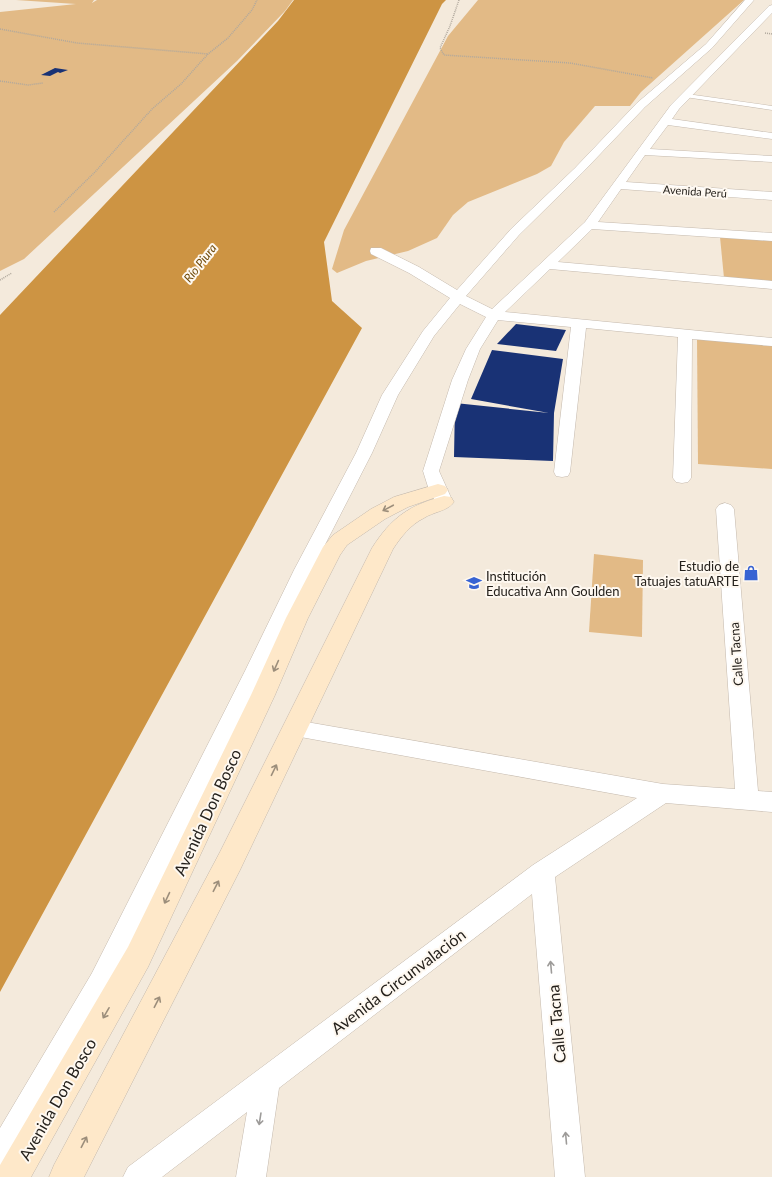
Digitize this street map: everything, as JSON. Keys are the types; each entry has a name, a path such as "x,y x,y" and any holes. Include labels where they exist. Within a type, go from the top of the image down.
{"main road":[{"path":"66,1177 226,868 383,548 395,530 411,515 427,507 441,496"},
{"name":"Avenida Don Bosco","path":"12,1177 138,957 260,702 297,618 331,552 340,540 378,514 401,502 441,496"}],"street":[{"path":"0,1156 101,982 255,670 302,570 364,454 390,395 428,334 515,232 579,170 641,105 709,46 750,0"},
{"path":"766,0 772,1"},
{"path":"441,496 431,471 460,380 473,349 494,316 589,225 675,107 772,8"},
{"path":"665,121 772,136"},
{"path":"643,152 772,159"},
{"name":"Avenida Perú","path":"618,185 772,196"},
{"path":"589,225 772,237"},
{"path":"376,251 414,270 477,308 494,316 772,342"},
{"path":"548,265 772,285"},
{"path":"562,472 579,323"},
{"path":"682,478 685,333"},
{"name":"Calle Tacna","path":"725,509 747,799"},
{"path":"295,728 663,793 772,802"},
{"name":"Avenida Circunvalación","path":"138,1177 542,872 663,793"},
{"name":"Calle Tacna","path":"542,872 570,1177"},
{"path":"251,1177 266,1080"}],"lane":[{"path":"687,96 772,108"}],"path":[{"path":"54,212 95,172 152,109 181,84 208,54 228,38 252,10 257,0"},
{"path":"459,0 450,26 440,48 442,54 444,55 570,63 669,81"},
{"path":"0,29 90,45 208,54"},
{"path":"0,81 28,85 43,83"},
{"path":"0,280 12,273"}],"shaded area":[{"path":"16,0 94,0 92,3 97,0 293,0 285,11 237,61 24,259 0,271 0,12 76,4"},
{"path":"478,0 744,0 641,92 630,106 595,106 564,142 551,166 537,174 468,202 453,215 437,238 408,251 366,261 337,273 332,269 344,230 448,36"},
{"path":"720,237 772,241 772,282 724,278"},
{"path":"697,338 772,346 772,469 698,464"},
{"path":"594,554 643,560 642,637 589,632"}],"water":[{"name":"Río Piura","path":"294,0 446,0 442,4 324,242 332,301 362,328 0,992 0,315 278,21"}],"building":[{"path":"55,68 68,70 60,73 58,72 50,76 41,75"},
{"path":"516,324 566,330 556,351 497,344"},
{"path":"492,350 563,359 554,413 553,461 454,457 455,403 549,413 471,399"}],"place":[{"name":"Estudio de Tatuajes tatuARTE","path":"751,573"},
{"name":"Institución Educativa Ann Goulden","path":"474,583"}]}
